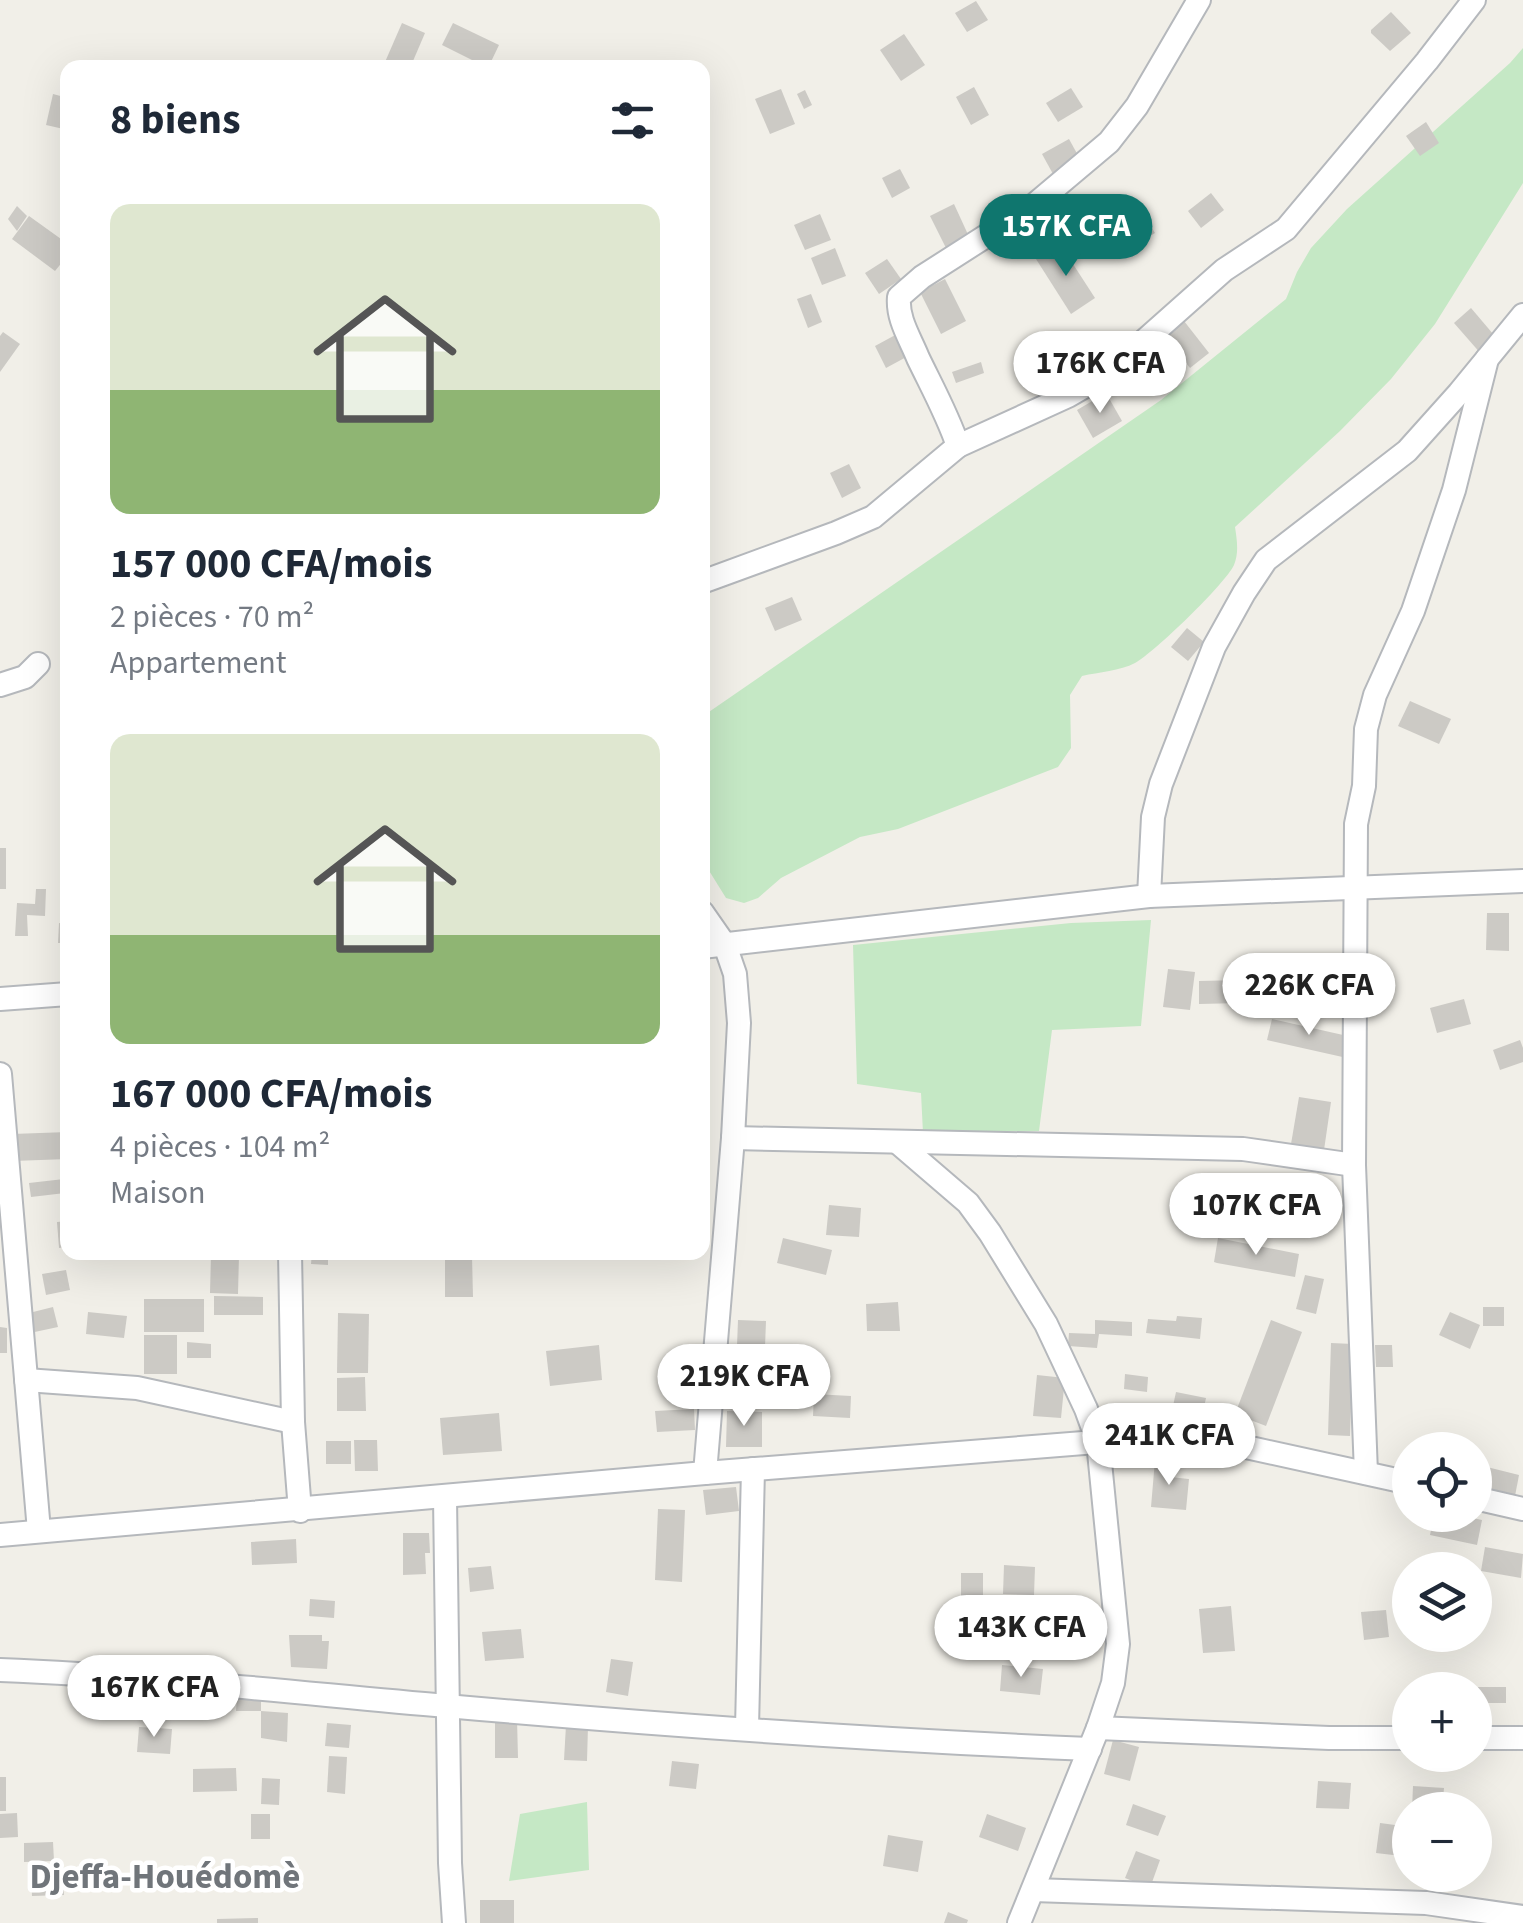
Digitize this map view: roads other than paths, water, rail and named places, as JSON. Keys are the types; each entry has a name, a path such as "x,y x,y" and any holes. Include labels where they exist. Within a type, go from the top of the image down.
{"street":[{"path":"958,446 900,318 899,297 922,277 1034,206 1109,142 1137,106 1199,0"},
{"path":"710,579 873,518 958,446 1052,404 1108,373 1224,270 1286,229 1427,62 1474,0"},
{"path":"1149,896 1154,817 1161,784 1214,647 1244,592 1266,560 1407,451 1523,315"},
{"path":"1366,1474 1354,1165 1356,824 1364,786 1366,729 1375,695 1414,611 1454,490 1487,359"},
{"path":"0,685 25,677 38,664"},
{"path":"714,946 1149,896 1523,881"},
{"path":"705,1474 739,1022 735,974 714,946"},
{"path":"0,999 60,995"},
{"path":"0,1074 39,1531"},
{"path":"732,1138 1243,1149 1354,1165"},
{"path":"898,1142 968,1203 990,1232 1046,1324 1098,1442 1118,1644 1112,1683 1094,1738 1019,1923"},
{"path":"290,1260 300,1510"},
{"path":"26,1380 137,1388 294,1422"},
{"path":"0,1535 1148,1439 1237,1445 1392,1479"},
{"path":"747,1728 752,1470"},
{"path":"445,1497 454,1923"},
{"path":"1492,1502 1523,1509"},
{"path":"0,1670 897,1740 1392,1738"},
{"path":"1492,1738 1523,1738"},
{"path":"1032,1890 1426,1903 1523,1917"}],"district":[{"name":"Djeffa-Houédomè","path":"165,1877"}]}
